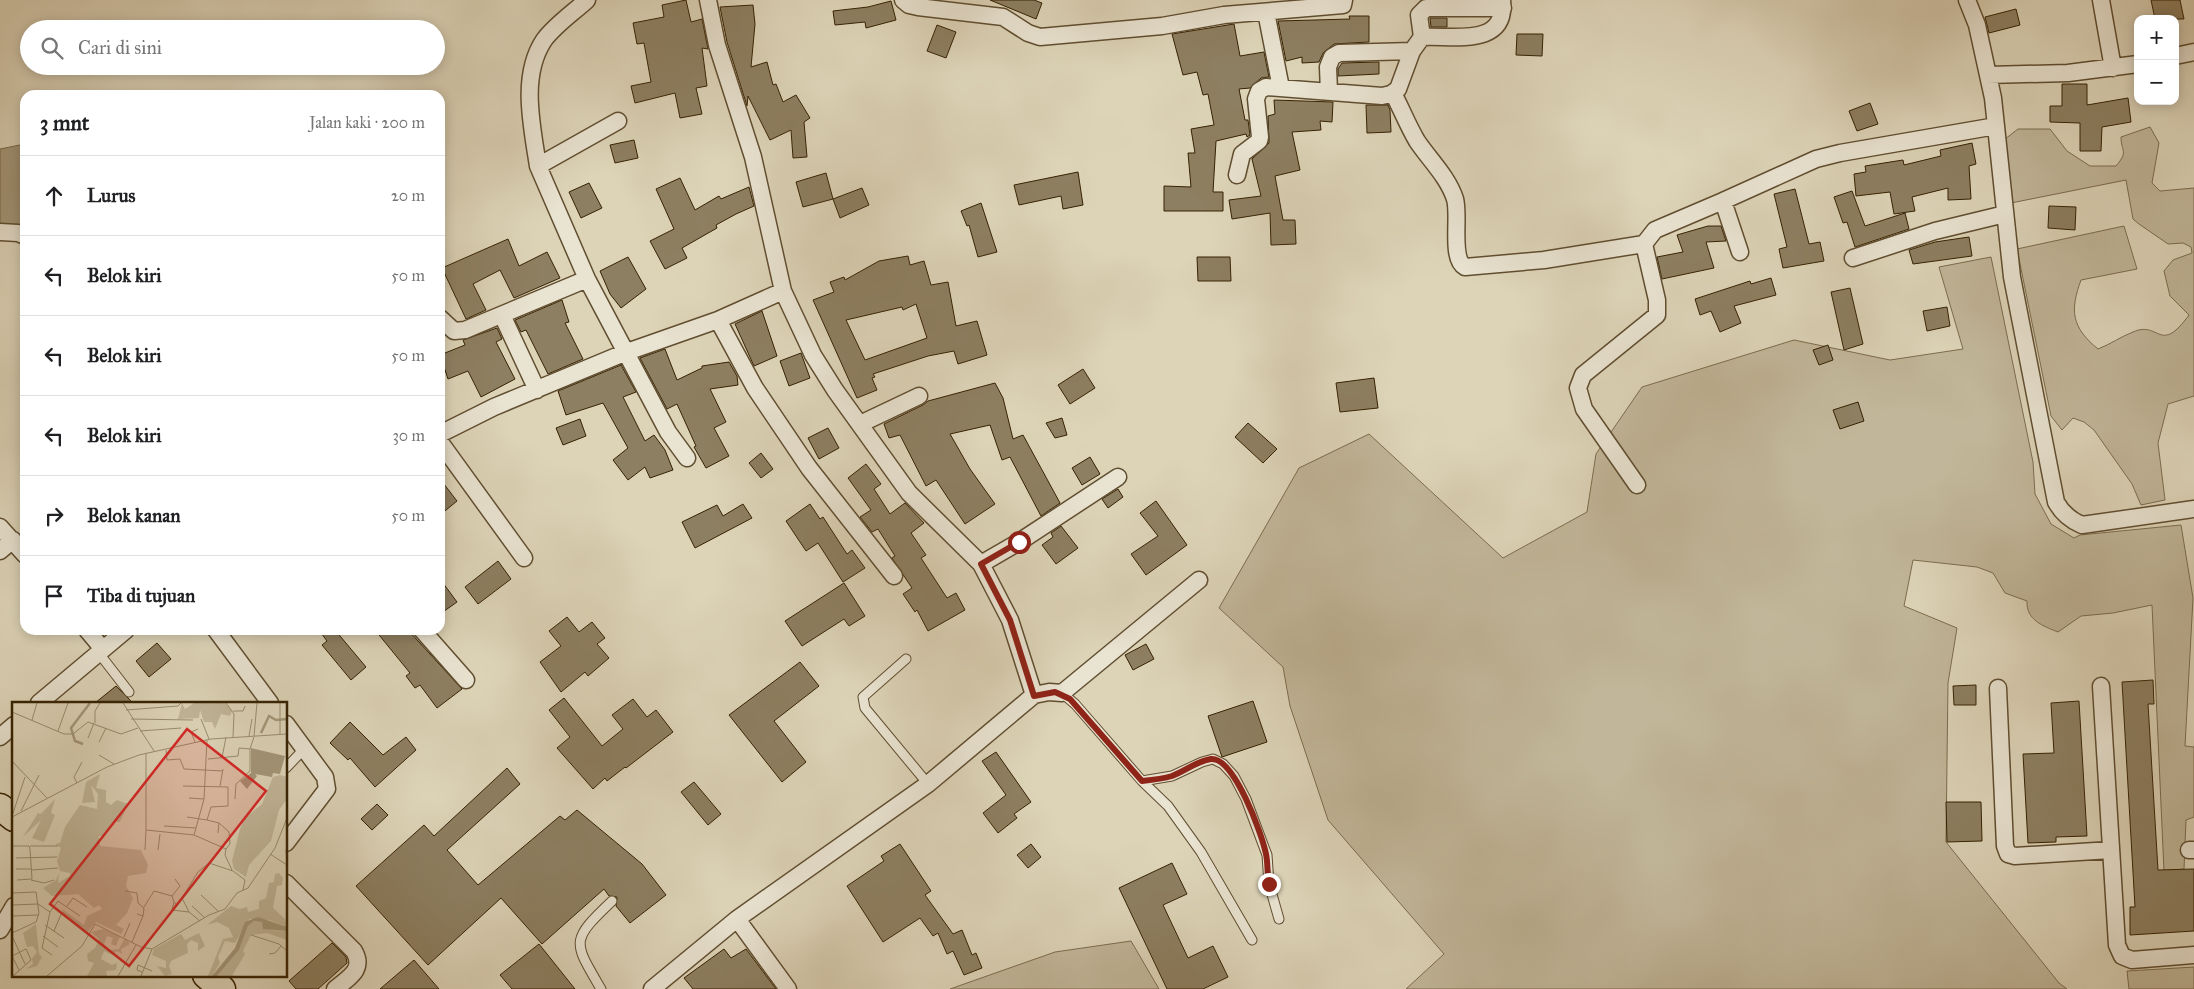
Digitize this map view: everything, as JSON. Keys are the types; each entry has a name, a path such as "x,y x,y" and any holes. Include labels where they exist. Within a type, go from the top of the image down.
{"main road":[{"path":"0,807 12,816"},
{"path":"207,976 222,989"}],"street":[{"path":"587,0 545,39 536,56 531,85 530,107 538,166 587,279 624,353 668,432 687,458"},
{"path":"708,0 717,45 753,157 783,291 813,355 909,493 981,564 1010,620 1034,696"},
{"path":"904,0 909,5 918,7 1003,17 1028,33 1040,37 1153,27 1224,15 1343,5 1344,0"},
{"path":"1967,0 1977,25 1988,75 1996,126 2012,277 2056,502 2061,511 2073,521 2082,525 2194,509"},
{"path":"2101,0 2113,68"},
{"path":"1237,176 1242,154 1259,141 1257,95 1266,87 1382,96 1393,93 1398,89 1412,51 1422,37 1419,15 1426,8 1503,4 1499,24 1490,32 1476,36 1422,37"},
{"path":"1266,12 1281,88"},
{"path":"1329,92 1328,67 1332,57 1340,53 1412,51"},
{"path":"2179,55 2194,52"},
{"path":"1988,75 2068,73 2134,65"},
{"path":"1393,93 1415,138 1448,182 1458,215 1456,257 1460,265 1465,268 1544,260 1644,244 1655,230 1816,159 1840,153 1996,126"},
{"path":"538,166 618,121"},
{"path":"1723,201 1740,252"},
{"path":"1853,258 1934,231 2005,214"},
{"path":"0,232 20,234"},
{"path":"1637,485 1584,409 1578,388 1582,376 1657,315 1657,300 1644,244"},
{"path":"445,323 454,331 465,330 587,279"},
{"path":"445,432 624,353 718,320 783,291"},
{"path":"502,315 537,390"},
{"path":"718,320 755,388 809,468 894,576"},
{"path":"860,424 919,396"},
{"path":"445,449 524,558"},
{"path":"981,564 1019,542 1118,477"},
{"path":"0,527 20,549"},
{"path":"0,551 13,540"},
{"path":"652,989 737,919 928,784 1034,696 1049,692 1062,694 1199,580"},
{"path":"90,635 100,650"},
{"path":"40,702 120,635"},
{"path":"220,635 269,702"},
{"path":"426,635 466,680"},
{"path":"2102,686 2117,945 2122,956 2132,960 2194,955"},
{"path":"1998,688 2005,846 2008,854 2014,856 2112,850"},
{"path":"0,737 12,727"},
{"path":"288,727 325,777 327,789 288,840"},
{"path":"288,885 358,958 355,972 335,989"},
{"path":"0,930 12,909"},
{"path":"737,919 788,989"}],"lane":[{"path":"100,650 129,692"},
{"path":"906,659 863,697 865,708 928,784"},
{"path":"1062,694 1075,704 1142,781 1168,806 1201,852 1252,940"},
{"path":"288,766 304,749"},
{"path":"1142,781 1172,776 1213,759 1223,764 1234,776 1246,799 1267,855 1269,884 1279,919"},
{"path":"601,989 580,953 579,943 587,925 612,901"}],"shaded area":[{"path":"2150,127 2159,143 2152,183 2160,191 2194,188 2194,396 2168,404 2158,443 2165,500 2141,505 2132,484 2094,430 2084,422 2073,418 2062,430 2051,416 2017,249 2124,226 2137,269 2081,280 2075,300 2075,318 2078,325 2082,333 2098,349 2133,332 2149,330 2165,335 2179,327 2189,315 2170,296 2164,271 2173,260 2192,253 2191,247 2183,243 2168,244 2133,219 2126,180 2006,204 2000,143 2018,129 2050,129 2067,151 2090,166 2116,166 2123,154 2121,137"},
{"path":"20,145 20,232 0,227 0,149"},
{"path":"1991,257 2033,462 2035,494 2051,524 2074,538 2080,535 2181,525 2193,598 2185,746 2194,747 2194,817 2186,820 2184,869 2164,871 2152,605 2113,613 2081,616 2058,632 2041,625 2032,618 2027,608 2027,601 2005,593 1993,573 1977,567 1913,560 1904,606 1957,628 1948,683 1946,842 2059,983 2067,989 1406,989 1444,954 1328,820 1290,706 1283,667 1219,608 1299,468 1369,434 1503,558 1587,512 1596,454 1642,387 1794,340 1890,360 1963,349 1939,267"},
{"path":"1131,941 1159,989 950,989 1055,952"},
{"path":"2194,967 2194,989 2129,989 2127,971"}],"building":[{"path":"686,0 691,22 702,19 708,49 702,48 707,86 696,88 702,114 680,118 675,93 635,103 631,86 651,82 644,43 637,44 633,23 664,17 662,5"},
{"path":"990,0 1034,0 1042,3 1036,19"},
{"path":"2151,0 2180,0 2184,19 2179,19 2179,15 2154,15"},
{"path":"891,1 896,20 866,28 865,22 835,25 833,11 868,7"},
{"path":"753,5 755,24 751,67 767,62 773,85 776,84 783,102 796,95 810,118 804,122 807,157 793,158 791,130 770,140 748,96 747,106 727,42 720,7"},
{"path":"2016,9 2020,25 1989,33 1985,17"},
{"path":"1349,16 1369,16 1369,42 1334,44 1323,53 1319,62 1302,63 1302,57 1286,61 1278,21 1350,19"},
{"path":"1430,18 1447,18 1447,27 1431,27"},
{"path":"1234,24 1240,56 1264,52 1269,77 1261,78 1250,88 1239,89 1245,120 1248,120 1250,135 1247,137 1246,134 1216,141 1213,192 1223,192 1223,211 1164,211 1164,186 1191,187 1188,153 1195,153 1191,129 1214,125 1208,94 1203,95 1197,72 1183,75 1172,34"},
{"path":"937,25 956,32 946,58 927,51"},
{"path":"1517,34 1543,34 1542,56 1516,55"},
{"path":"1379,62 1379,74 1338,76 1338,69 1342,63"},
{"path":"2062,84 2087,84 2087,105 2128,98 2131,122 2102,127 2101,151 2080,151 2080,123 2050,122 2050,106 2062,106"},
{"path":"1274,100 1333,102 1332,122 1320,121 1321,130 1292,132 1300,170 1275,176 1283,220 1295,220 1296,244 1271,245 1270,213 1232,219 1229,200 1261,196 1252,159 1269,143 1268,116 1275,114"},
{"path":"1870,103 1878,124 1857,131 1849,111"},
{"path":"1366,105 1388,105 1391,132 1367,133"},
{"path":"634,140 638,158 615,163 610,145"},
{"path":"1972,143 1976,164 1969,166 1971,199 1948,200 1948,188 1912,197 1915,211 1894,214 1890,192 1856,196 1854,174 1866,172 1865,166 1903,160 1904,165 1941,156 1940,150"},
{"path":"1078,172 1083,205 1063,209 1061,196 1019,205 1014,185"},
{"path":"826,173 833,199 803,207 796,182"},
{"path":"680,178 695,210 719,196 721,199 749,187 754,206 716,225 717,228 682,248 687,258 665,269 650,241 674,229 656,189"},
{"path":"589,183 602,208 581,218 569,192"},
{"path":"862,188 869,205 840,218 833,199"},
{"path":"1795,189 1809,244 1820,242 1824,261 1783,268 1779,249 1787,247 1774,194"},
{"path":"1852,191 1865,226 1905,213 1909,229 1855,247 1847,222 1843,223 1834,197"},
{"path":"981,203 997,252 978,257 969,225 967,226 961,211"},
{"path":"2049,206 2076,207 2075,230 2048,228"},
{"path":"1708,226 1721,226 1726,241 1706,242 1714,268 1662,279 1657,257 1683,252 1677,235"},
{"path":"1969,237 1972,256 1913,264 1909,250 1935,242"},
{"path":"508,239 519,266 547,252 560,278 514,298 500,270 473,284 486,310 466,319 445,274 445,267"},
{"path":"908,256 910,265 924,261 931,285 948,282 956,326 977,321 987,355 958,364 954,351 928,356 873,374 875,377 872,378 877,390 857,398 813,300 834,292 830,282 844,277 845,280 879,261","holes":["916,304 927,338 865,360 846,320 902,307 903,310"]},
{"path":"628,257 646,289 621,308 610,294 600,271"},
{"path":"1197,257 1230,257 1231,281 1198,281"},
{"path":"1771,278 1776,295 1734,306 1741,323 1720,332 1711,311 1700,315 1695,299 1750,281 1751,284"},
{"path":"1850,288 1863,344 1844,350 1831,292"},
{"path":"562,300 569,322 565,323 583,359 548,374 526,330 521,332 515,320"},
{"path":"1947,307 1950,326 1927,331 1923,311"},
{"path":"762,311 777,356 754,366 735,324"},
{"path":"497,328 502,339 496,342 515,379 481,397 468,371 448,379 445,370 445,353 465,345 463,340"},
{"path":"1828,345 1833,360 1819,365 1813,350"},
{"path":"665,349 677,380 702,368 702,366 729,362 737,376 738,385 710,389 726,422 714,428 729,456 706,468 694,447 696,446 677,404 667,409 640,358"},
{"path":"801,353 810,378 789,386 780,361"},
{"path":"621,365 636,392 623,397 645,441 654,435 665,450 673,470 650,478 645,467 628,480 613,460 628,448 603,403 566,415 558,391"},
{"path":"1083,369 1095,388 1070,404 1058,385"},
{"path":"1374,378 1378,408 1340,412 1336,383"},
{"path":"995,383 1003,398 1013,439 1023,435 1060,503 1041,516 1010,457 1002,460 990,425 950,434 970,469 995,504 965,524 936,480 926,486 900,435 889,438 884,424 928,401"},
{"path":"1858,402 1864,421 1840,429 1833,410"},
{"path":"1062,418 1067,435 1055,438 1046,423"},
{"path":"580,419 586,436 563,445 556,428"},
{"path":"1248,423 1277,449 1263,463 1235,437"},
{"path":"828,428 839,448 819,459 808,438"},
{"path":"761,453 773,469 761,478 749,463"},
{"path":"1090,457 1100,474 1082,485 1072,468"},
{"path":"866,464 881,484 874,489 890,514 905,503 924,523 911,533 926,555 921,558 947,598 956,593 965,610 928,631 917,610 915,612 903,594 912,588 892,558 895,556 878,529 872,532 860,517 871,510 848,478"},
{"path":"445,485 457,501 445,511"},
{"path":"1118,489 1123,497 1108,508 1102,499"},
{"path":"1156,501 1187,545 1146,575 1131,554 1158,536 1140,513"},
{"path":"743,504 752,518 695,548 682,522 717,505 723,516"},
{"path":"810,504 820,519 823,517 847,554 852,550 865,568 843,582 818,543 806,551 786,521"},
{"path":"1061,526 1078,548 1056,564 1042,545 1053,537 1051,533"},
{"path":"498,561 511,579 478,604 465,587"},
{"path":"844,583 865,616 849,626 844,619 802,646 785,621"},
{"path":"445,586 457,602 445,610"},
{"path":"567,617 579,632 592,622 605,638 597,644 609,658 588,676 585,672 561,692 540,662 561,646 549,631"},
{"path":"323,635 339,635 366,667 351,680 322,645 327,641"},
{"path":"379,635 413,635 462,689 437,708 420,685 415,688 406,676 410,673"},
{"path":"157,643 171,659 149,677 136,661"},
{"path":"1146,644 1154,659 1133,670 1125,655"},
{"path":"800,662 819,686 774,721 806,762 782,782 729,715"},
{"path":"2153,680 2154,704 2148,704 2158,870 2194,869 2194,931 2130,935 2130,907 2135,907 2122,682"},
{"path":"1976,685 1976,705 1954,705 1953,686"},
{"path":"116,686 132,702 96,702"},
{"path":"564,698 602,746 623,729 612,715 633,699 647,717 656,710 673,732 626,768 607,781 605,778 593,789 557,748 570,737 549,710"},
{"path":"1253,701 1267,742 1222,757 1208,716"},
{"path":"2079,701 2087,836 2056,837 2056,842 2028,843 2023,754 2054,753 2051,703"},
{"path":"350,722 383,755 406,737 416,750 375,787 350,758 348,760 330,743"},
{"path":"996,752 1031,802 1014,814 1017,818 998,833 983,813 1006,795 982,761"},
{"path":"507,768 520,784 447,850 478,885 560,816 565,820 577,810 642,864 666,895 630,923 616,906 617,897 609,896 604,889 542,944 501,898 428,965 356,886 424,825 434,836"},
{"path":"694,782 721,814 708,825 681,792"},
{"path":"1946,802 1981,802 1982,841 1947,842"},
{"path":"377,804 388,815 372,830 361,819"},
{"path":"900,844 931,891 925,895 953,934 962,930 972,955 976,953 982,968 964,975 953,951 947,954 938,933 933,936 920,918 883,942 847,886 884,861 881,856"},
{"path":"1031,844 1041,857 1028,868 1017,855"},
{"path":"1172,863 1187,894 1163,905 1188,958 1213,946 1228,977 1203,989 1167,989 1119,888"},
{"path":"332,943 346,957 347,963 318,989 296,989 289,981"},
{"path":"539,944 575,989 512,989 500,975"},
{"path":"724,949 731,958 746,949 776,989 693,989 684,978"},
{"path":"414,960 439,989 380,989"}],"route":[{"path":"1019,542 981,564 1010,620 1034,696 1055,692 1070,699 1142,781 1159,780 1172,776 1213,759 1223,764 1234,776 1246,799 1267,855 1266,868 1269,884"}]}
